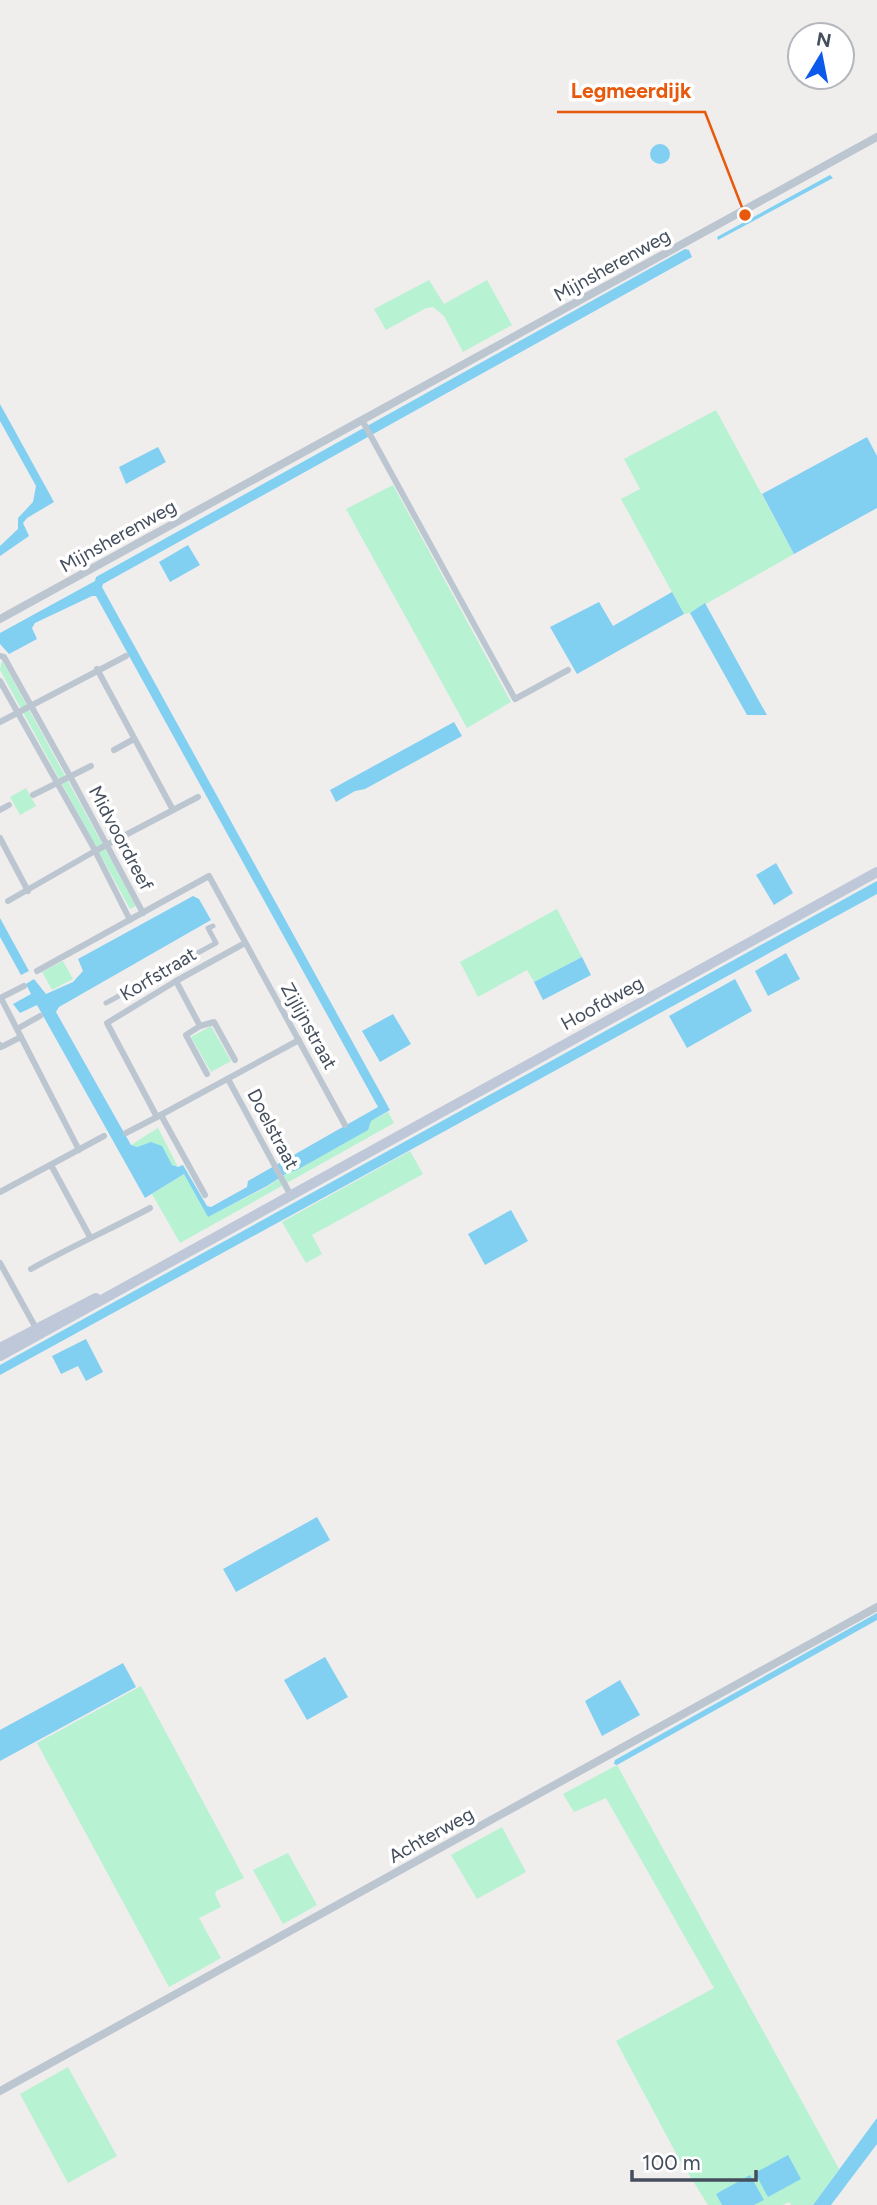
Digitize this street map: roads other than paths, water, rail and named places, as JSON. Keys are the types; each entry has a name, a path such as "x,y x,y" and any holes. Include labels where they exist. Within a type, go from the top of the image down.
{"main road":[{"name":"Hoofdweg","path":"0,1356 38,1332 290,1194 306,1188 877,872"},
{"name":"Hoofdweg","path":"0,1348 38,1332"}],"street":[{"name":"Mijnsherenweg","path":"0,619 364,423 877,137"},
{"path":"364,423 515,699 568,670"},
{"name":"Midvoordreef","path":"0,656 4,657 71,776 143,913 130,920 95,851 0,681"},
{"path":"0,722 126,656"},
{"path":"97,669 173,810"},
{"path":"114,750 134,739"},
{"name":"Midvoordreef","path":"33,795 91,765"},
{"path":"8,901 198,797"},
{"path":"0,810 9,805"},
{"path":"0,838 28,891"},
{"name":"Zijlijnstraat","path":"143,913 209,876 345,1125"},
{"path":"37,971 130,920"},
{"path":"106,1003 216,943 208,928 213,926"},
{"name":"Korfstraat","path":"205,1195 107,1023 245,943"},
{"path":"176,981 201,1026"},
{"path":"23,986 0,998 79,1150"},
{"path":"17,1029 40,1016"},
{"path":"207,1074 187,1035 201,1026 214,1022 235,1060"},
{"path":"0,1045 1,1047 21,1037"},
{"path":"126,1133 299,1040"},
{"name":"Doelstraat","path":"228,1079 290,1194"},
{"path":"0,1192 104,1136"},
{"path":"51,1164 90,1237"},
{"path":"31,1269 150,1208"},
{"path":"0,1263 38,1332"},
{"name":"Achterweg","path":"0,2091 877,1607"}],"water":[{"path":"660,144 667,147 670,154 667,161 660,164 653,161 650,154 653,147"},
{"path":"830,175 833,178 718,240 717,237"},
{"path":"685,249 689,250 692,257 103,584 102,587 390,1110 371,1121 368,1130 208,1217 184,1174 145,1198 37,1005 20,1013 13,1004 31,994 26,984 34,979 46,994 73,982 83,971 78,959 193,896 199,899 211,920 59,1007 56,1012 131,1145 137,1147 151,1142 162,1146 172,1165 183,1165 207,1206 211,1207 247,1187 248,1181 378,1107 96,596 35,623 32,628 37,639 9,654 0,644 0,633"},
{"path":"0,404 54,502 27,518 23,523 29,536 0,556 0,546 18,529 18,518 33,502 36,486 0,421"},
{"path":"867,437 877,456 877,508 794,554 762,494"},
{"path":"158,447 166,462 126,484 119,467"},
{"path":"188,545 200,565 170,582 159,562"},
{"path":"672,592 684,614 577,674 550,627 599,602 613,626"},
{"path":"705,603 767,715 747,715 690,613"},
{"path":"454,722 462,736 336,802 330,790"},
{"path":"776,863 793,893 774,905 756,875"},
{"path":"877,881 877,894 0,1375 0,1365"},
{"path":"0,918 29,971 21,975 0,937"},
{"path":"786,953 800,979 768,996 755,971"},
{"path":"582,957 591,975 543,1000 534,982"},
{"path":"735,979 752,1011 687,1048 669,1016"},
{"path":"393,1014 411,1044 380,1062 362,1031"},
{"path":"511,1210 528,1241 485,1265 468,1234"},
{"path":"86,1339 103,1372 86,1381 78,1366 61,1374 52,1356"},
{"path":"317,1517 330,1540 236,1592 223,1569"},
{"path":"877,1613 877,1620 617,1765 614,1764 615,1760"},
{"path":"325,1657 348,1697 307,1720 284,1680"},
{"path":"123,1663 136,1687 0,1761 0,1730"},
{"path":"620,1680 640,1715 602,1736 585,1701"},
{"path":"877,2118 877,2144 831,2205 813,2205"},
{"path":"788,2155 801,2179 768,2197 755,2173"},
{"path":"750,2175 764,2200 754,2205 722,2205 716,2194"}],"place":[{"name":"Legmeerdijk","path":"745,215"}]}
